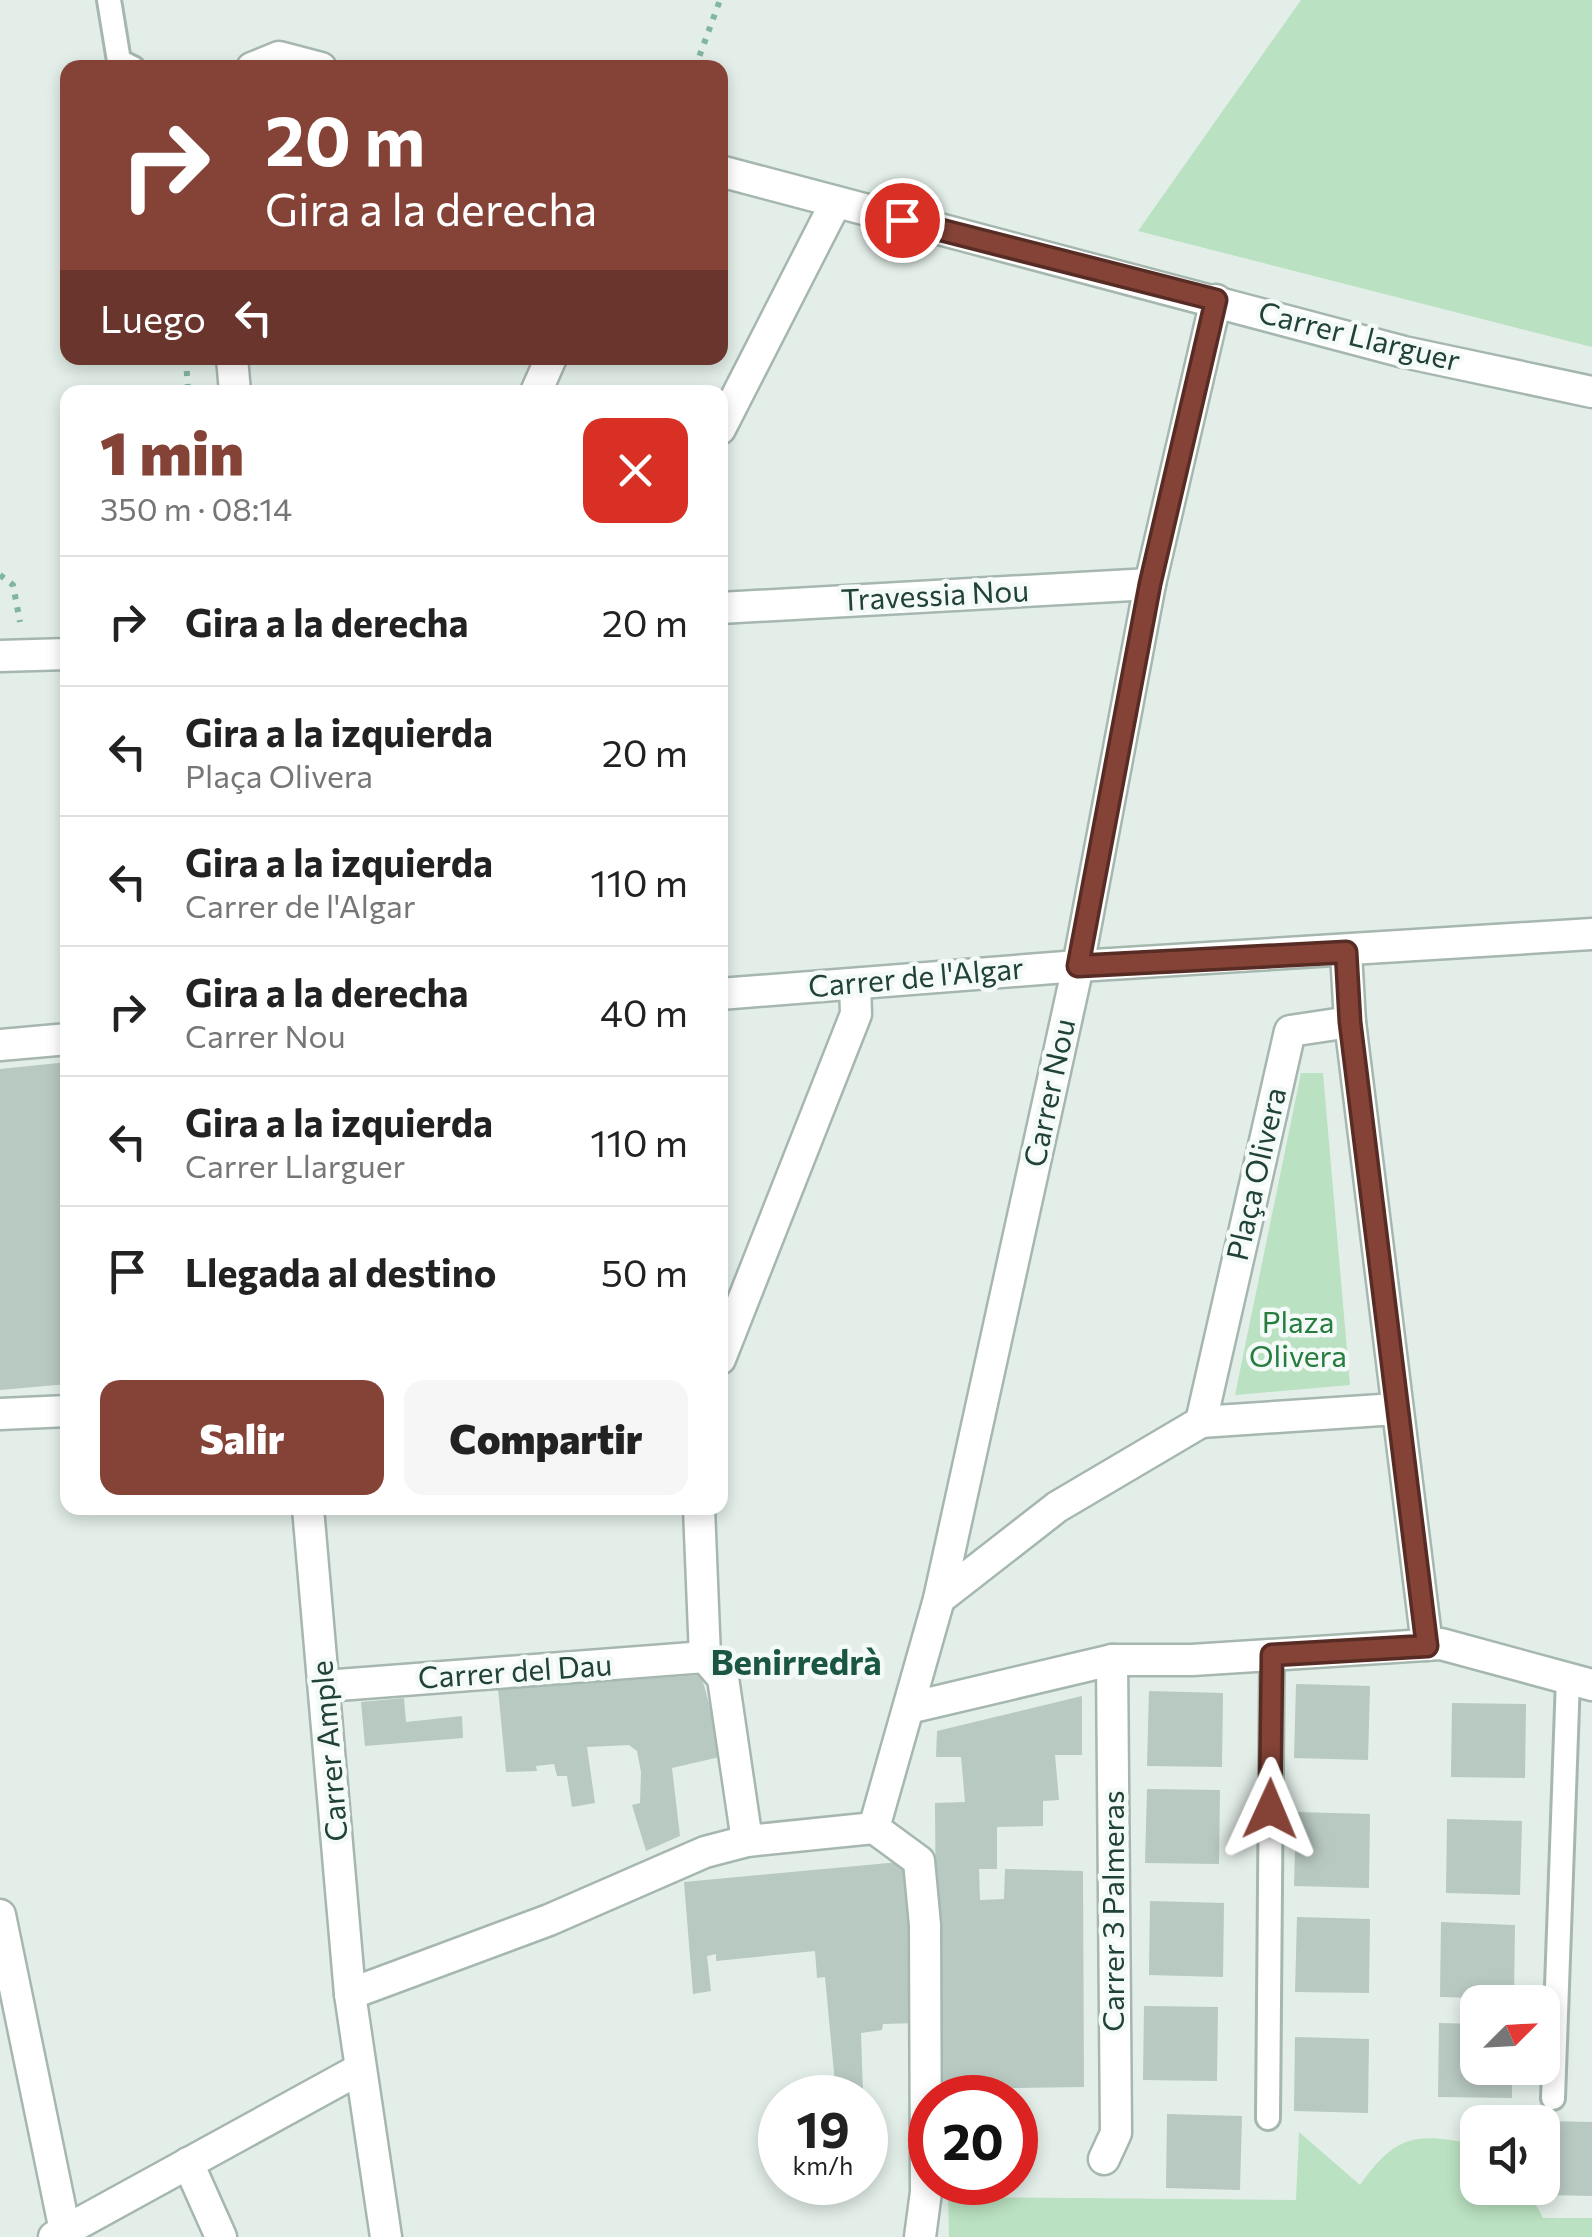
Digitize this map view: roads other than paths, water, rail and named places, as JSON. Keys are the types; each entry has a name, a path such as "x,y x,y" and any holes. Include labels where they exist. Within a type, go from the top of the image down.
{"street":[{"name":"Carrer Llarguer","path":"728,174 1404,352 1592,392"},
{"path":"728,413 836,202"},
{"name":"Carrer Nou","path":"874,1828 939,1599 1078,966 1150,584 1216,300"},
{"name":"Travessia Nou","path":"728,608 1150,584"},
{"path":"13,656 60,654"},
{"name":"Carrer de l'Algar","path":"728,993 1078,966 1592,934"},
{"path":"1346,952 1350,1022 1427,1646"},
{"path":"728,1338 856,1014 855,984"},
{"name":"Plaça Olivera","path":"1202,1422 1290,1031 1350,1022"},
{"path":"0,1045 60,1040"},
{"path":"939,1599 1057,1507 1202,1422 1396,1409"},
{"path":"0,1414 60,1411"},
{"name":"Carrer Ample","path":"309,1515 350,1994 386,2237"},
{"path":"700,1515 705,1657 724,1678 748,1841"},
{"path":"909,1708 1112,1660 1442,1644 1580,1682"},
{"name":"Carrer del Dau","path":"325,1686 705,1657"},
{"name":"Carrer 3 Palmeras","path":"1104,2159 1116,2133 1112,1660"},
{"path":"350,1994 550,1920 682,1862 748,1841 874,1828 918,1860 926,1963 926,2192 920,2237"},
{"path":"0,1915 60,2234 360,2070"},
{"path":"188,2163 221,2237"}],"lane":[{"path":"109,0 119,60"},
{"path":"1268,2118 1272,1655"},
{"path":"1553,2098 1580,1682"}],"district":[{"name":"Benirredrà","path":"796,1663"}],"park label":[{"name":"Plaza Olivera","path":"1298,1340"}]}
